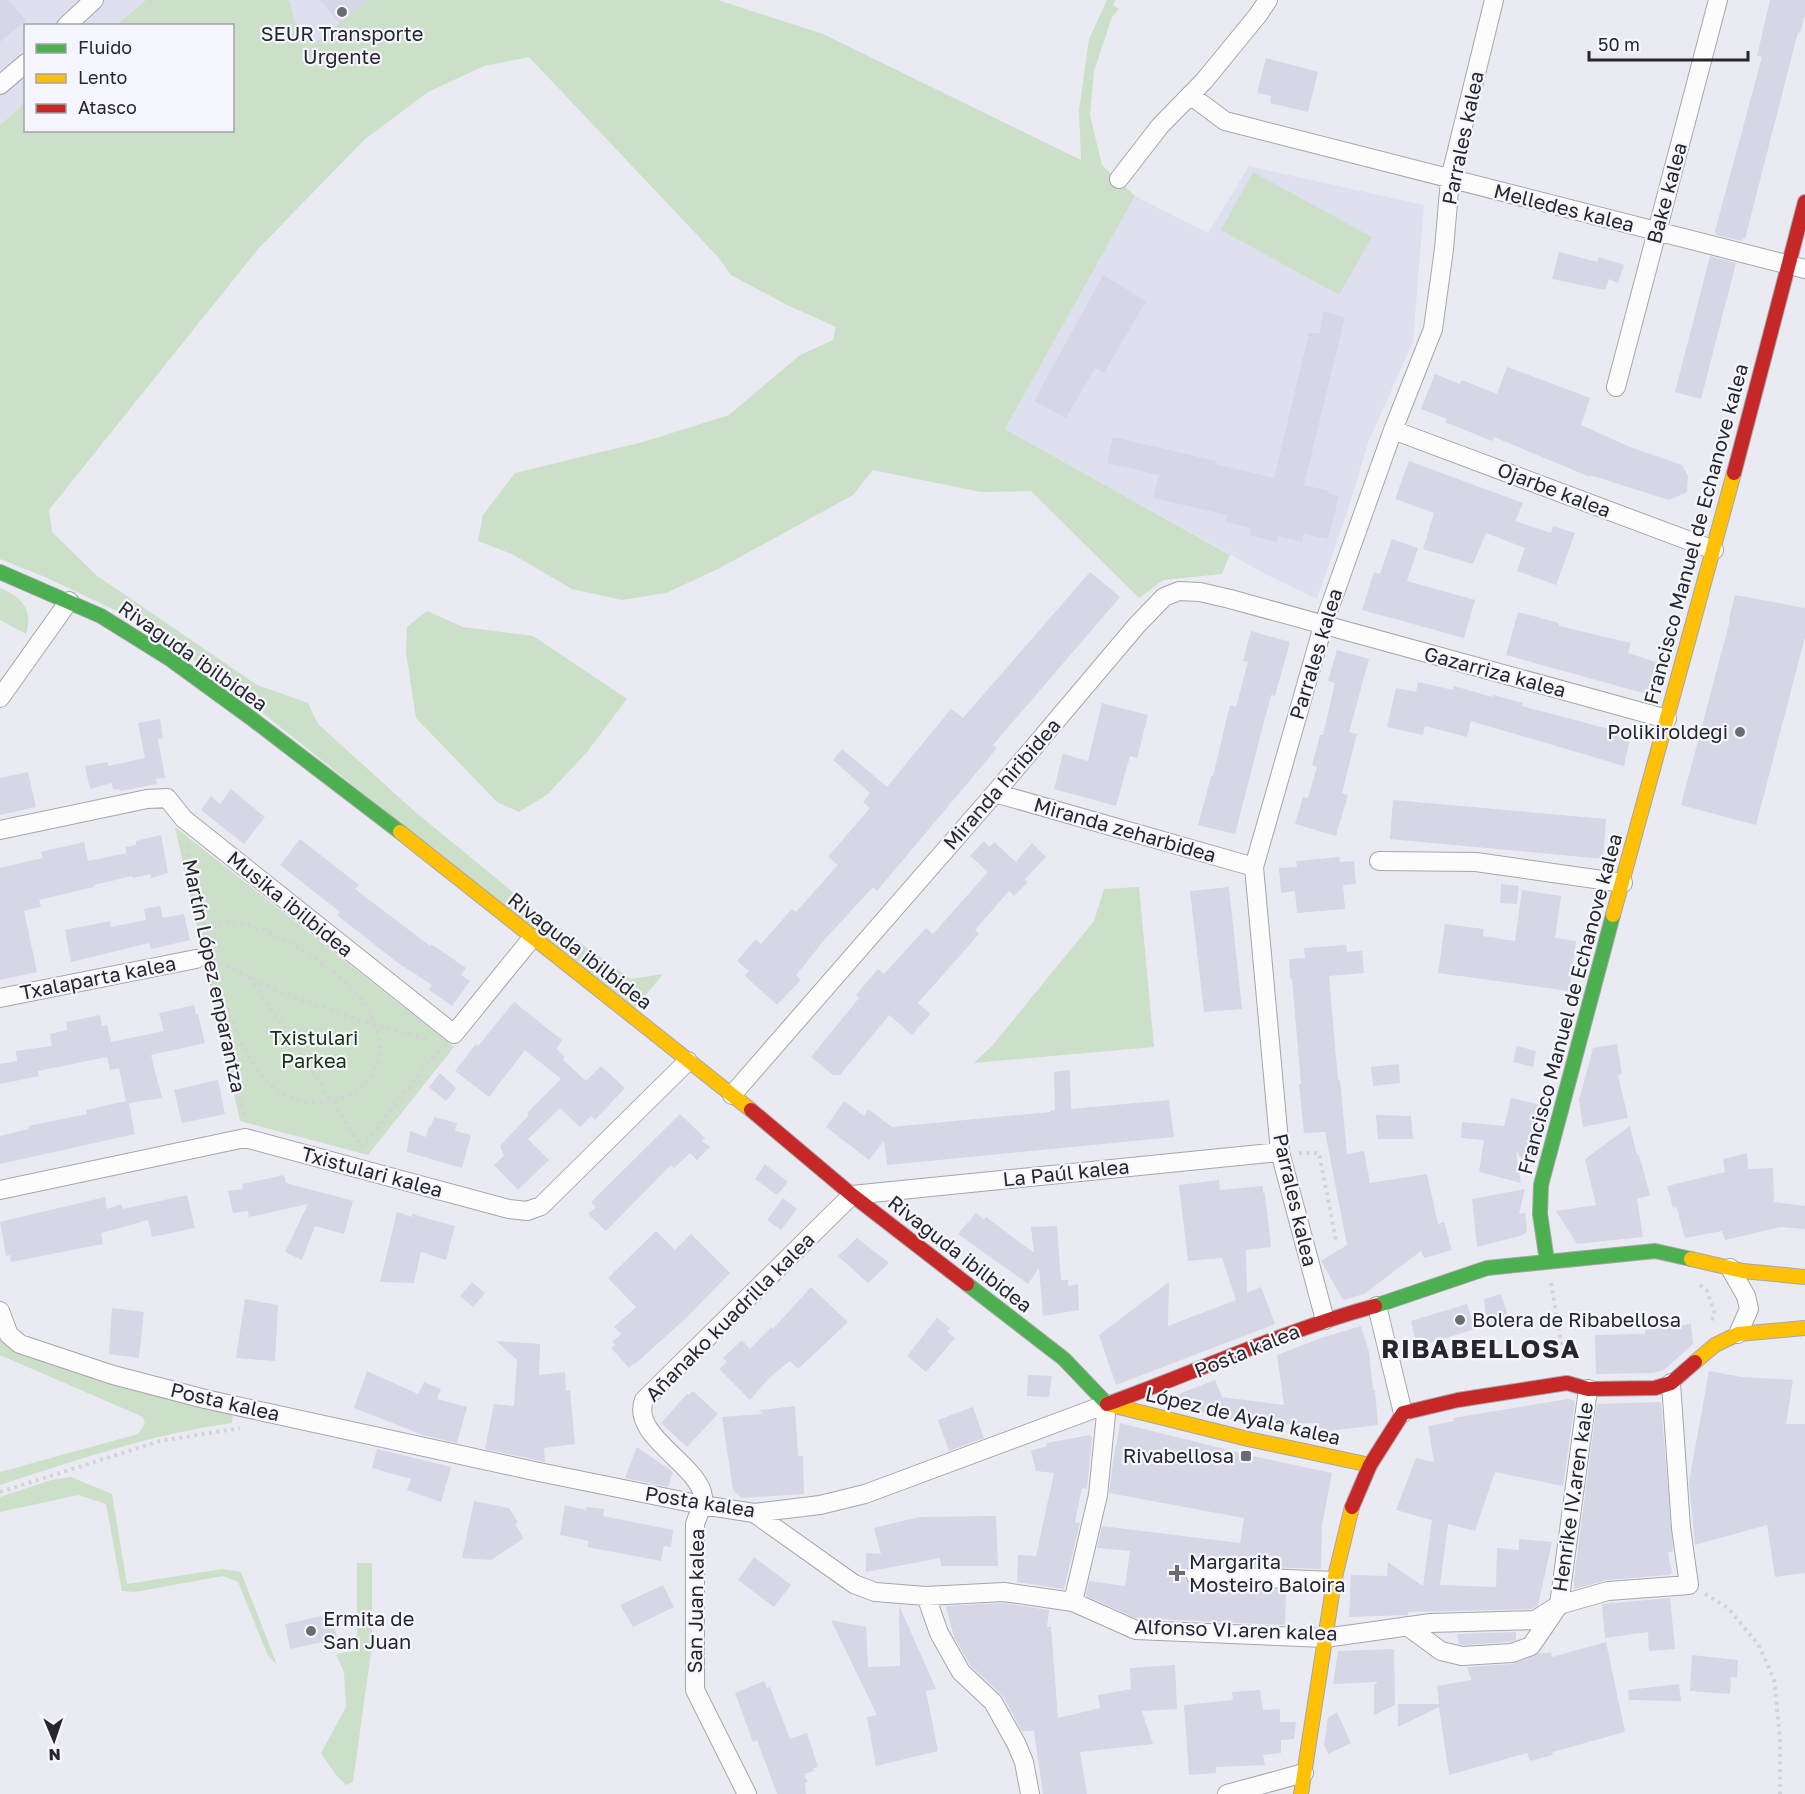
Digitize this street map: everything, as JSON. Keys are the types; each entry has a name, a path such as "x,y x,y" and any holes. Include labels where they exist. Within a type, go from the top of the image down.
{"street":[{"path":"68,24 94,0"},
{"path":"1119,179 1160,126 1190,95 1268,0"},
{"name":"Parrales kalea","path":"1325,1320 1280,1152 1254,867 1323,626 1393,429 1433,328 1444,249 1450,178 1494,0"},
{"name":"Bake kalea","path":"1616,387 1718,0"},
{"path":"0,85 24,65"},
{"name":"Melledes kalea","path":"1190,95 1225,121 1797,267"},
{"name":"Francisco Manuel de Echanove kalea","path":"1547,1261 1540,1221 1541,1185 1589,999 1623,883 1666,719 1797,267 1805,202"},
{"name":"Ojarbe kalea","path":"1393,429 1714,550"},
{"name":"Rivaguda ibilbidea","path":"0,572 101,616 170,659 251,718 352,794 732,1095 852,1195 1064,1359 1083,1376 1107,1404"},
{"name":"Miranda hiribidea","path":"732,1095 995,793 1137,625 1164,597 1179,591 1200,592 1323,626"},
{"path":"0,698 69,601"},
{"name":"Gazarriza kalea","path":"1323,626 1666,719"},
{"name":"Miranda zeharbidea","path":"995,793 1254,867"},
{"name":"Musika ibilbidea","path":"0,830 147,799 166,798 184,819 454,1034 532,938"},
{"path":"1379,861 1476,862 1623,883"},
{"name":"Txalaparta kalea","path":"0,998 203,958"},
{"name":"Txistulari kalea","path":"0,1190 245,1138 508,1209 526,1211 541,1206 688,1061"},
{"name":"La Paúl kalea","path":"852,1195 1280,1152"},
{"name":"Añanako kuadrilla kalea","path":"702,1505 703,1495 695,1480 653,1434 644,1420 641,1409 644,1400 852,1195"},
{"name":"Posta kalea","path":"0,1311 9,1335 20,1344 102,1372 205,1399 702,1505 754,1513 820,1505 865,1494 1174,1380 1325,1320 1377,1306 1487,1268 1655,1251 1743,1271 1805,1277"},
{"path":"1730,1268 1746,1296 1749,1309 1738,1334"},
{"path":"1377,1306 1403,1413"},
{"path":"1301,1794 1334,1581 1351,1510 1370,1465 1403,1413 1458,1400 1567,1383 1588,1389 1655,1388 1671,1383 1715,1345 1738,1334 1805,1328"},
{"path":"1671,1383 1681,1528 1689,1585"},
{"name":"Henrike IV.aren kale","path":"1559,1605 1588,1389"},
{"path":"1073,1602 1098,1495 1107,1404"},
{"name":"López de Ayala kalea","path":"1107,1404 1248,1439 1370,1465"},
{"name":"San Juan kalea","path":"702,1505 694,1524 695,1690 747,1794"},
{"path":"788,1539 787,1527 793,1508"},
{"name":"Alfonso VI.aren kalea","path":"754,1513 855,1584 875,1592 926,1596 1005,1592 1073,1602 1136,1630 1325,1638 1431,1623 1535,1620 1559,1605 1608,1591 1689,1585"},
{"path":"1195,1575 1334,1581"},
{"path":"926,1596 939,1633 961,1672 993,1702 1016,1743 1024,1762 1030,1794"},
{"path":"1407,1626 1436,1648 1450,1654 1462,1656 1512,1653 1532,1646 1559,1605"},
{"path":"1227,1794 1304,1773"}],"path":[{"name":"Martín López enparantza","path":"180,813 203,924 203,958 249,1139"},
{"path":"203,924 224,922 245,924 306,952 337,974 359,996 375,1025 380,1049 376,1066 368,1080 356,1092 331,1102 317,1104 298,1101 277,1090 256,1067 238,1035 203,958"},
{"path":"203,958 280,992 375,1025 443,1044 348,1166"},
{"path":"250,977 362,1147"},
{"path":"1280,1152 1319,1153 1336,1241"},
{"path":"1547,1261 1567,1383"},
{"path":"1551,1284 1562,1282"},
{"path":"1698,1284 1707,1291 1715,1314 1711,1322"},
{"path":"0,1492 160,1441 249,1427"},
{"path":"1689,1585 1728,1608 1758,1644 1774,1679 1780,1738 1780,1794"}],"shaded area":[{"path":"0,0 146,0 117,24 24,24 24,104 0,125"},
{"path":"288,0 368,0 314,44 294,21"},
{"path":"1249,166 1424,205 1413,342 1368,443 1349,507 1317,599 1267,575 1005,429 1135,196 1208,233"}],"green space":[{"path":"146,0 288,0 294,21 314,44 368,0 718,0 823,34 1081,160 1079,110 1089,39 1107,0 1116,0 1113,5 1119,9 1112,17 1094,71 1090,115 1102,165 1135,196 1005,429 1230,555 1222,574 1163,580 1139,598 1031,491 981,492 873,470 853,495 718,569 666,593 622,600 572,589 512,554 478,541 483,515 515,473 643,442 729,415 800,355 833,340 836,327 787,305 731,275 718,257 529,57 484,66 428,92 364,140 258,249 49,510 52,532 96,575 257,685 308,703 318,724 413,810 537,912 631,979 663,974 635,1008 208,669 121,613 45,577 0,559 0,125 24,104 24,132 234,132 234,24 117,24"},
{"path":"1253,172 1372,237 1339,295 1221,230"},
{"path":"0,588 14,595 24,605 28,618 26,634 0,620"},
{"path":"427,611 463,627 533,636 627,699 587,752 548,794 519,812 497,802 416,718 406,652 407,627"},
{"name":"Txistulari Parkea","path":"175,827 454,1047 368,1155 240,1121"},
{"path":"1139,887 1154,1047 974,1063 992,1046 1094,921 1104,889"},
{"path":"0,1340 18,1351 233,1412 232,1423 144,1441 0,1485 0,1472 138,1434 145,1424 143,1417 0,1355"},
{"path":"71,1477 112,1494 127,1584 222,1569 241,1572 277,1665 268,1656 238,1582 223,1576 135,1592 122,1591 106,1504 78,1495 0,1512 0,1497 51,1480"},
{"path":"357,1563 372,1563 372,1645 353,1782 346,1785 321,1753 346,1707 344,1672 336,1654 353,1651 357,1634"}],"building":[{"path":"0,0 9,0 26,20 0,42"},
{"name":"SEUR Transporte Urgente","path":"320,0 368,0 340,24"},
{"path":"1770,0 1805,0 1805,15 1800,33 1798,32 1745,239 1743,238 1742,241 1716,235 1715,231 1762,57 1757,56"},
{"path":"1266,58 1318,72 1308,112 1270,103 1271,96 1257,93"},
{"path":"1559,252 1597,262 1599,257 1624,265 1618,283 1609,279 1605,290 1552,279"},
{"path":"1710,256 1736,263 1701,399 1675,392"},
{"path":"1103,275 1146,301 1104,373 1095,368 1066,418 1034,401"},
{"path":"1323,311 1345,317 1304,485 1339,496 1328,539 1304,534 1302,542 1278,536 1277,542 1249,535 1251,528 1225,522 1227,515 1153,498 1159,475 1107,463 1113,437 1216,461 1215,464 1274,478 1309,333 1320,333"},
{"path":"1507,367 1590,398 1581,425 1630,447 1682,465 1688,476 1687,492 1669,500 1590,475 1590,477 1494,437 1492,441 1445,422 1447,419 1421,409 1435,374 1460,384 1462,380 1497,394"},
{"path":"1409,461 1523,503 1515,521 1551,533 1553,526 1575,533 1556,585 1517,571 1525,548 1486,533 1473,564 1423,549 1434,513 1395,499"},
{"path":"1392,539 1418,548 1407,581 1475,600 1464,638 1362,610 1374,572 1380,574"},
{"path":"1090,572 1120,597 993,745 997,748 877,891 873,887 826,938 796,975 801,980 777,1005 745,976 749,971 737,961 756,939 761,944 792,909 796,912 838,865 828,857 870,808 863,802 870,793 833,760 842,749 887,787 951,709 963,718"},
{"name":"Polikiroldegi","path":"1735,595 1805,608 1805,637 1756,825 1681,805"},
{"path":"1518,612 1559,623 1559,626 1631,643 1628,653 1656,662 1647,694 1506,655"},
{"path":"1251,631 1290,642 1275,696 1271,695 1235,834 1198,825 1211,776 1213,776 1230,705 1236,707 1248,662 1243,661"},
{"path":"1337,650 1369,659 1349,732 1357,734 1342,793 1348,795 1336,836 1295,824 1303,797 1308,798 1317,767 1312,765 1320,735 1323,735 1335,683 1328,681"},
{"path":"1418,682 1453,690 1454,686 1492,697 1493,695 1523,703 1522,706 1631,735 1624,766 1471,721 1467,737 1425,726 1423,735 1387,727 1396,688 1416,692"},
{"path":"1102,703 1148,715 1137,758 1130,756 1116,806 1054,789 1063,754 1088,761"},
{"path":"160,719 163,738 158,739 165,778 156,779 157,784 120,791 119,789 113,790 112,783 90,789 85,766 108,762 108,766 145,758 138,723"},
{"path":"28,772 36,807 0,815 0,778"},
{"path":"231,789 265,817 244,844 201,810 211,796 220,804"},
{"path":"1393,800 1606,819 1603,859 1390,839"},
{"path":"161,835 168,873 151,878 150,874 133,878 132,876 94,885 94,887 39,900 41,907 24,911 37,972 0,980 0,868 43,858 41,852 84,842 88,861 127,853 125,847 136,845 136,841"},
{"path":"300,839 359,885 355,889 430,946 431,944 466,968 461,975 470,981 452,1006 429,990 432,985 398,963 337,915 340,912 280,865"},
{"path":"984,841 990,847 994,842 1016,862 1032,843 1046,857 1025,879 1028,882 1014,896 1009,891 975,930 979,934 918,1003 930,1014 912,1035 889,1015 840,1075 833,1075 811,1057 859,998 856,995 878,969 884,974 926,928 933,934 988,872 970,856"},
{"path":"1339,857 1340,862 1354,861 1356,884 1343,885 1345,909 1297,913 1295,891 1281,893 1279,868 1297,867 1296,861"},
{"path":"1501,884 1519,886 1517,904 1500,903"},
{"path":"1229,887 1242,1009 1204,1012 1190,891"},
{"path":"1522,890 1561,896 1555,938 1576,941 1569,991 1438,973 1445,924 1484,929 1483,936 1515,941"},
{"path":"160,906 163,918 184,914 190,940 151,949 149,943 71,962 65,930 110,921 111,927 146,920 144,909"},
{"path":"1346,945 1347,952 1362,951 1364,973 1329,976 1347,1154 1364,1151 1370,1183 1427,1174 1438,1224 1444,1222 1452,1250 1424,1258 1421,1251 1364,1294 1343,1300 1321,1261 1347,1245 1325,1132 1304,1133 1289,959 1305,958 1304,948"},
{"path":"514,1002 562,1040 556,1049 565,1057 563,1060 586,1081 601,1066 625,1088 595,1120 591,1116 580,1127 560,1108 528,1139 549,1160 518,1190 494,1165 504,1156 500,1146 529,1115 527,1113 561,1079 525,1050 489,1097 455,1071"},
{"path":"194,1005 205,1043 151,1055 162,1098 129,1103 135,1134 0,1164 0,1136 29,1129 28,1126 87,1114 86,1110 126,1101 119,1068 110,1070 107,1057 38,1071 39,1076 0,1084 0,1064 17,1061 16,1051 52,1046 50,1034 67,1030 66,1022 100,1015 102,1026 107,1025 111,1042 164,1031 159,1013"},
{"path":"1617,1044 1622,1074 1618,1075 1628,1118 1583,1127 1579,1100 1593,1048"},
{"path":"1517,1046 1536,1051 1533,1067 1513,1062"},
{"path":"1399,1064 1400,1083 1373,1086 1371,1067"},
{"path":"1070,1070 1071,1109 1169,1100 1174,1137 887,1165 884,1141 869,1160 826,1127 844,1101 864,1116 868,1109 892,1127 1050,1112 1055,1110 1054,1072"},
{"path":"440,1073 456,1088 446,1101 429,1087"},
{"path":"218,1080 225,1114 182,1123 174,1090"},
{"path":"1511,1098 1546,1106 1529,1171 1516,1151 1521,1183 1479,1172 1484,1140 1461,1138 1462,1122 1504,1126"},
{"path":"680,1114 705,1138 702,1141 710,1147 697,1160 690,1153 674,1168 671,1165 606,1231 588,1214 596,1207 591,1202"},
{"path":"1376,1115 1411,1116 1413,1139 1378,1139"},
{"path":"434,1117 457,1123 455,1131 471,1135 462,1168 407,1152 410,1131 426,1137"},
{"path":"1630,1126 1650,1195 1637,1199 1643,1237 1577,1244 1556,1211 1596,1205 1585,1159"},
{"path":"1747,1153 1748,1169 1773,1168 1774,1202 1805,1206 1805,1229 1780,1227 1725,1240 1722,1231 1685,1238 1676,1206 1673,1208 1667,1186 1725,1172 1723,1159"},
{"path":"765,1164 788,1182 777,1195 755,1179"},
{"path":"284,1175 286,1183 353,1201 344,1234 315,1226 302,1260 285,1252 308,1204 249,1217 248,1211 233,1213 228,1191 243,1189 242,1184"},
{"path":"1219,1180 1220,1190 1263,1186 1271,1247 1246,1250 1247,1293 1261,1287 1275,1324 1116,1385 1099,1335 1169,1282 1168,1326 1236,1300 1222,1258 1188,1261 1179,1185"},
{"path":"1525,1189 1519,1214 1525,1213 1527,1231 1523,1235 1477,1247 1472,1199"},
{"path":"187,1195 195,1228 152,1237 148,1220 101,1233 103,1244 11,1262 10,1255 6,1256 0,1222 105,1197 107,1209 121,1204 123,1209"},
{"path":"783,1198 797,1209 781,1230 767,1220"},
{"path":"397,1212 455,1226 446,1260 421,1252 414,1283 380,1282"},
{"path":"976,1213 984,1220 986,1217 1034,1253 1031,1227 1057,1226 1061,1280 1068,1280 1068,1286 1078,1284 1079,1310 1043,1316 1039,1268 1028,1284 958,1234"},
{"path":"656,1231 675,1250 691,1234 730,1273 686,1318 629,1368 611,1348 615,1345 612,1342 621,1334 614,1327 636,1307 608,1278"},
{"path":"857,1238 889,1263 868,1283 838,1256"},
{"path":"472,1282 485,1293 473,1307 460,1296"},
{"path":"811,1287 848,1322 798,1369 790,1361 771,1376 750,1400 719,1369 727,1362 723,1358 742,1340 750,1349 771,1327 773,1329"},
{"path":"1501,1294 1509,1319 1487,1326 1484,1299"},
{"path":"245,1299 278,1305 275,1361 236,1358"},
{"name":"Bolera de Ribabellosa","path":"1467,1304 1475,1329 1417,1347 1411,1321"},
{"path":"112,1308 144,1312 139,1358 109,1354"},
{"path":"937,1318 950,1328 947,1332 955,1338 926,1372 907,1356"},
{"path":"1691,1324 1693,1344 1664,1370 1653,1373 1596,1374 1595,1335 1645,1334 1645,1330"},
{"path":"1361,1326 1369,1352 1378,1425 1320,1432 1319,1423 1263,1425 1263,1427 1174,1405 1171,1397 1215,1380 1222,1397 1284,1405 1277,1355"},
{"path":"496,1341 540,1344 539,1375 565,1372 566,1391 570,1390 575,1444 544,1448 545,1462 485,1449 494,1404 514,1406 517,1360"},
{"path":"367,1371 418,1394 424,1382 441,1389 437,1399 467,1407 457,1443 423,1435 354,1408"},
{"path":"1709,1371 1742,1377 1793,1380 1786,1424 1805,1424 1805,1573 1775,1577 1767,1525 1695,1545 1689,1482"},
{"path":"1028,1375 1052,1376 1049,1397 1027,1396"},
{"path":"693,1391 718,1414 687,1447 661,1423 687,1394"},
{"path":"1568,1399 1575,1401 1563,1486 1495,1472 1475,1531 1448,1524 1440,1585 1496,1587 1497,1548 1519,1550 1519,1539 1552,1542 1538,1605 1532,1609 1408,1612 1408,1615 1349,1617 1351,1575 1387,1576 1388,1562 1423,1586 1432,1520 1396,1510 1416,1458 1434,1462 1428,1426 1454,1421 1453,1418"},
{"path":"1661,1402 1673,1551 1668,1553 1672,1573 1607,1580 1574,1589 1597,1404"},
{"path":"795,1406 798,1456 803,1456 804,1494 741,1498 733,1490 722,1417 763,1414 759,1410"},
{"path":"973,1407 984,1438 949,1451 938,1420"},
{"path":"1120,1423 1332,1473 1322,1525 1321,1569 1195,1564 1189,1565 1184,1574 1185,1581 1194,1586 1286,1590 1285,1625 1136,1618 1086,1596 1089,1581 1125,1586 1130,1551 1097,1548 1102,1526 1240,1543 1244,1518 1109,1493"},
{"path":"1090,1435 1092,1438 1087,1489 1082,1488 1075,1522 1080,1523 1064,1589 1017,1582 1018,1555 1036,1556 1054,1473 1036,1471 1031,1451 1047,1446 1046,1443"},
{"path":"637,1447 673,1472 668,1487 625,1478"},
{"path":"377,1449 451,1467 441,1502 407,1490 411,1479 372,1468"},
{"path":"474,1501 509,1508 524,1538 491,1560 462,1558"},
{"path":"565,1505 586,1510 586,1507 604,1509 603,1516 673,1530 671,1547 664,1546 661,1561 587,1547 589,1541 560,1535"},
{"path":"996,1516 998,1566 941,1566 940,1558 866,1572 866,1553 881,1554 874,1528 919,1517"},
{"path":"754,1557 791,1585 774,1607 738,1580"},
{"path":"663,1585 674,1607 633,1627 620,1605"},
{"path":"1670,1598 1675,1649 1649,1651 1648,1632 1605,1638 1602,1604"},
{"path":"1003,1603 1049,1610 1047,1627 1051,1627 1058,1718 1100,1708 1098,1695 1131,1689 1130,1668 1175,1665 1177,1709 1142,1711 1153,1744 1080,1752 1087,1794 1043,1794 1034,1731 1022,1731 1003,1696 970,1665 954,1637 946,1606"},
{"path":"899,1605 936,1689 926,1691 938,1751 876,1766 867,1717 877,1715 831,1620 866,1627 868,1667 900,1666"},
{"name":"Ermita de San Juan","path":"332,1614 337,1639 290,1649 285,1624"},
{"path":"1516,1632 1516,1640 1510,1642 1463,1645 1459,1644 1457,1634"},
{"path":"1606,1642 1625,1732 1552,1752 1553,1755 1530,1761 1527,1753 1449,1775 1439,1707 1398,1727 1398,1704 1439,1704 1437,1686 1471,1680 1467,1667 1513,1664 1538,1654 1551,1652 1552,1657"},
{"path":"1394,1649 1395,1705 1374,1715 1374,1685 1378,1682 1333,1684 1338,1651"},
{"path":"1692,1655 1738,1660 1737,1678 1731,1677 1730,1694 1690,1691"},
{"path":"764,1681 767,1688 770,1687 790,1739 807,1733 818,1767 804,1774 808,1782 805,1783 806,1794 777,1794 757,1740 753,1742 735,1693"},
{"path":"1679,1684 1681,1701 1629,1700 1628,1690"},
{"path":"1260,1690 1263,1710 1280,1709 1280,1722 1296,1722 1294,1739 1281,1740 1281,1753 1263,1755 1265,1765 1216,1767 1216,1773 1189,1775 1184,1705 1233,1700 1232,1692"},
{"path":"1337,1712 1351,1743 1328,1754 1324,1745 1328,1718"}],"traffic: fast":[{"path":"0,572 101,616 170,659 400,832"},
{"path":"1547,1261 1540,1214 1541,1185 1613,915"},
{"path":"1375,1306 1487,1268 1655,1251 1691,1259"},
{"path":"967,1284 1064,1359 1107,1404"}],"traffic: slow":[{"path":"1613,915 1734,473"},
{"path":"400,832 751,1110"},
{"path":"1691,1259 1743,1271 1805,1277"},
{"path":"1695,1362 1715,1345 1738,1334 1805,1328"},
{"path":"1107,1404 1248,1439 1370,1465"},
{"path":"1301,1794 1334,1581 1352,1507"}],"traffic: jam":[{"path":"1734,473 1805,202"},
{"path":"751,1110 852,1195 967,1284"},
{"path":"1107,1404 1307,1327 1375,1306"},
{"path":"1352,1507 1370,1465 1403,1413 1458,1400 1567,1383 1588,1389 1655,1388 1671,1383 1695,1362"}],"place":[{"name":"SEUR Transporte Urgente","path":"342,12"},
{"name":"Polikiroldegi","path":"1740,732"},
{"name":"Bolera de Ribabellosa","path":"1460,1320"},
{"name":"Rivabellosa","path":"1246,1456"},
{"name":"Margarita Mosteiro Baloira","path":"1177,1573"},
{"name":"Ermita de San Juan","path":"311,1631"}],"district":[{"name":"RIBABELLOSA","path":"1481,1349"}]}
